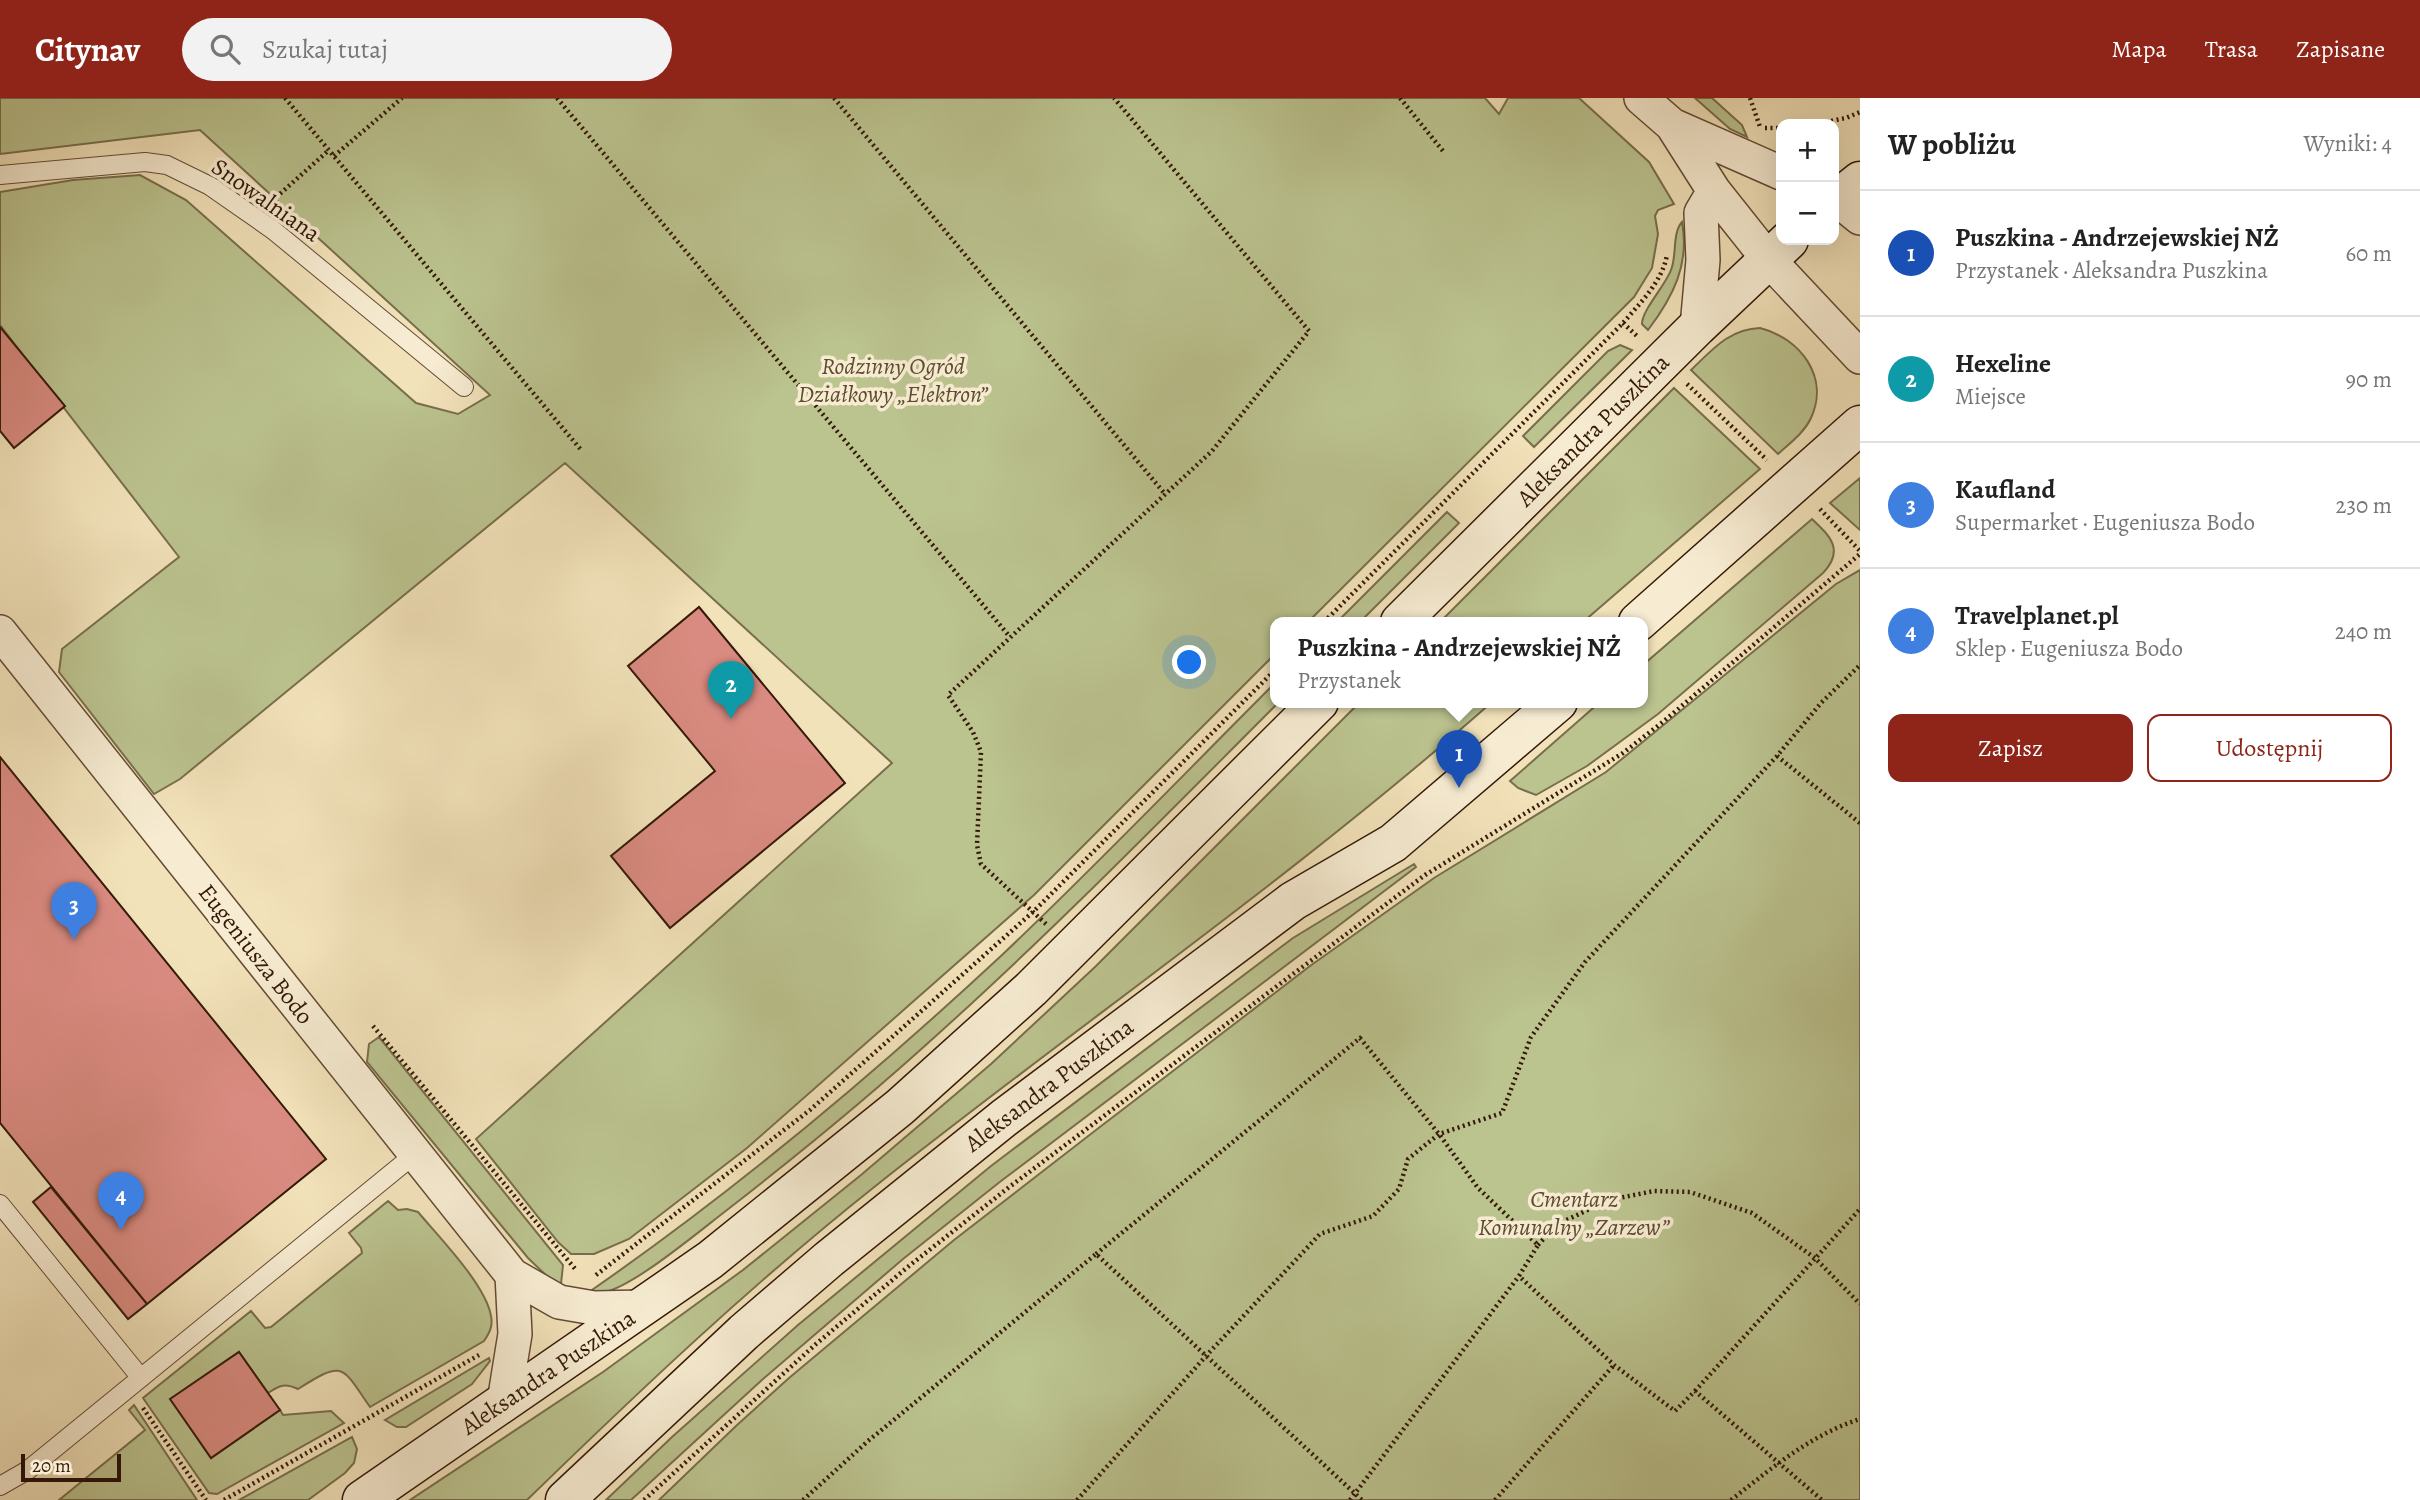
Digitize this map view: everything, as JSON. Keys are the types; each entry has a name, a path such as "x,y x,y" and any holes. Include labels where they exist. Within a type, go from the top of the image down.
{"main road":[{"name":"Aleksandra Puszkina","path":"1405,617 1779,249"},
{"path":"1644,617 1860,425"},
{"name":"Aleksandra Puszkina","path":"362,1500 710,1260 900,1107 1071,950 1313,708"},
{"name":"Aleksandra Puszkina","path":"565,1500 744,1332 829,1259 1004,1118 1293,901 1393,843 1551,708"}],"street":[{"path":"1641,98 1672,125 1714,191 1779,249 1860,357"},
{"path":"1672,125 1776,171"},
{"path":"1697,327 1703,260 1700,213 1714,191"},
{"name":"Eugeniusza Bodo","path":"0,632 512,1275 559,1302 594,1308 643,1307"},
{"path":"504,1402 515,1334 512,1275"}],"lane":[{"name":"Snowalniana","path":"0,175 145,162 167,165 210,186 273,230 464,387"},
{"path":"0,1486 28,1469 415,1154"},
{"path":"0,1204 141,1378"}],"path":[{"path":"285,98 582,451"},
{"path":"334,156 402,98"},
{"path":"557,98 1010,637"},
{"path":"834,98 1165,494"},
{"path":"1071,950 1034,911 981,863 977,845 981,752 974,732 948,695 1212,450 1309,331 1114,98"},
{"path":"1400,98 1443,151"},
{"path":"1750,98 1761,129 1776,128"},
{"path":"1839,119 1860,112"},
{"path":"254,218 329,150"},
{"path":"1329,617 1623,323 1654,286 1668,253"},
{"path":"1623,323 1644,342"},
{"path":"1682,379 1768,461"},
{"path":"644,1500 797,1360 967,1219 1425,875 1592,774 1664,721 1860,553 1819,508"},
{"path":"1077,1500 1320,1234 1373,1216 1399,1189 1408,1159 1439,1134 1502,1113 1531,1037 1585,962 1777,756 1821,702 1860,665"},
{"path":"559,1302 810,1111 1034,911 1270,675"},
{"path":"1777,756 1860,823"},
{"path":"373,1026 585,1282"},
{"path":"803,1500 868,1441 1360,1038 1439,1134 1478,1188 1538,1245"},
{"path":"1350,1500 1519,1276 1538,1245 1558,1224 1609,1200 1654,1191 1690,1192 1752,1213 1815,1258 1860,1304"},
{"path":"1519,1276 1614,1365 1675,1411 1860,1209"},
{"path":"1096,1254 1362,1500"},
{"path":"224,1500 440,1380 515,1334"},
{"path":"1495,1500 1614,1365"},
{"path":"141,1378 139,1402 206,1500"},
{"path":"1695,1391 1822,1500"},
{"path":"1731,1500 1804,1444 1843,1424 1860,1419"}],"green space":[{"name":"Rodzinny Ogród Działkowy „Elektron”","path":"0,98 1485,98 1499,114 1508,98 1579,98 1649,162 1674,204 1658,210 1655,216 1658,234 1652,268 1634,297 1313,617 1270,617 1270,659 1034,895 747,1148 629,1239 594,1254 571,1254 558,1242 476,1139 892,763 565,463 180,779 154,794 59,672 62,649 179,557 0,325 0,192 73,180 140,175 186,200 416,403 458,414 490,395 200,130 0,154"},
{"path":"1695,98 1712,98 1742,125 1747,137 1730,129"},
{"path":"1682,222 1684,252 1677,279 1665,305 1648,330 1642,324 1643,318 1671,270 1677,232"},
{"path":"1760,328 1774,333 1799,350 1808,361 1817,388 1811,418 1778,454 1691,370 1730,336"},
{"path":"1620,345 1632,350 1534,447 1523,436 1608,351"},
{"path":"1674,388 1760,469 1589,617 1445,617"},
{"path":"1860,478 1860,530 1830,503"},
{"path":"1447,512 1459,523 1365,617 1342,617"},
{"path":"1812,519 1829,537 1834,550 1833,557 1823,573 1658,714 1587,766 1536,795 1518,788 1510,781 1593,708 1648,708 1648,661"},
{"name":"Cmentarz Komunalny „Zarzew”","path":"1860,570 1860,1500 659,1500 789,1378 954,1240 1096,1130 1310,966 1434,878 1606,772 1836,584"},
{"path":"1270,688 1270,708 1273,708 1068,912 912,1057 807,1146 667,1257 616,1288 589,1292 697,1214 853,1088 1002,955"},
{"path":"1354,708 1485,708 1264,889 950,1127 783,1262 611,1419 527,1500 410,1500 603,1372 743,1270 861,1175 991,1064 1095,967"},
{"path":"1414,864 1416,867 1001,1181 903,1259 763,1379 631,1500 606,1500 672,1437 798,1325 991,1166 1293,938"},
{"path":"379,1037 563,1265 561,1284 551,1280 528,1258 367,1062 369,1044"},
{"path":"388,1201 398,1210 418,1212 471,1276 491,1316 491,1326 486,1338 370,1407 353,1382 340,1371 325,1374 298,1389 283,1386 268,1393 239,1352 171,1399 211,1458 280,1410 283,1415 331,1411 344,1423 217,1494 209,1493 143,1398 251,1311 265,1328 271,1327 362,1253 349,1233"},
{"path":"489,1358 490,1361 472,1384 406,1427 397,1427 385,1420"},
{"path":"134,1405 197,1500 59,1500 145,1430 129,1410"},
{"path":"352,1437 357,1449 354,1463 345,1473 308,1500 239,1500"}],"building":[{"path":"0,327 65,406 14,448 0,431"},
{"path":"699,607 845,783 670,928 611,856 715,771 628,666"},
{"path":"0,757 326,1159 147,1304 0,1123"},
{"path":"51,1187 147,1304 128,1319 33,1202"},
{"path":"239,1352 280,1410 211,1458 170,1399"}],"place":[{"name":"Hexeline","path":"731,719"},
{"name":"Puszkina - Andrzejewskiej NŻ","path":"1459,788"},
{"name":"Kaufland","path":"74,940"},
{"name":"Travelplanet.pl","path":"121,1230"}]}
